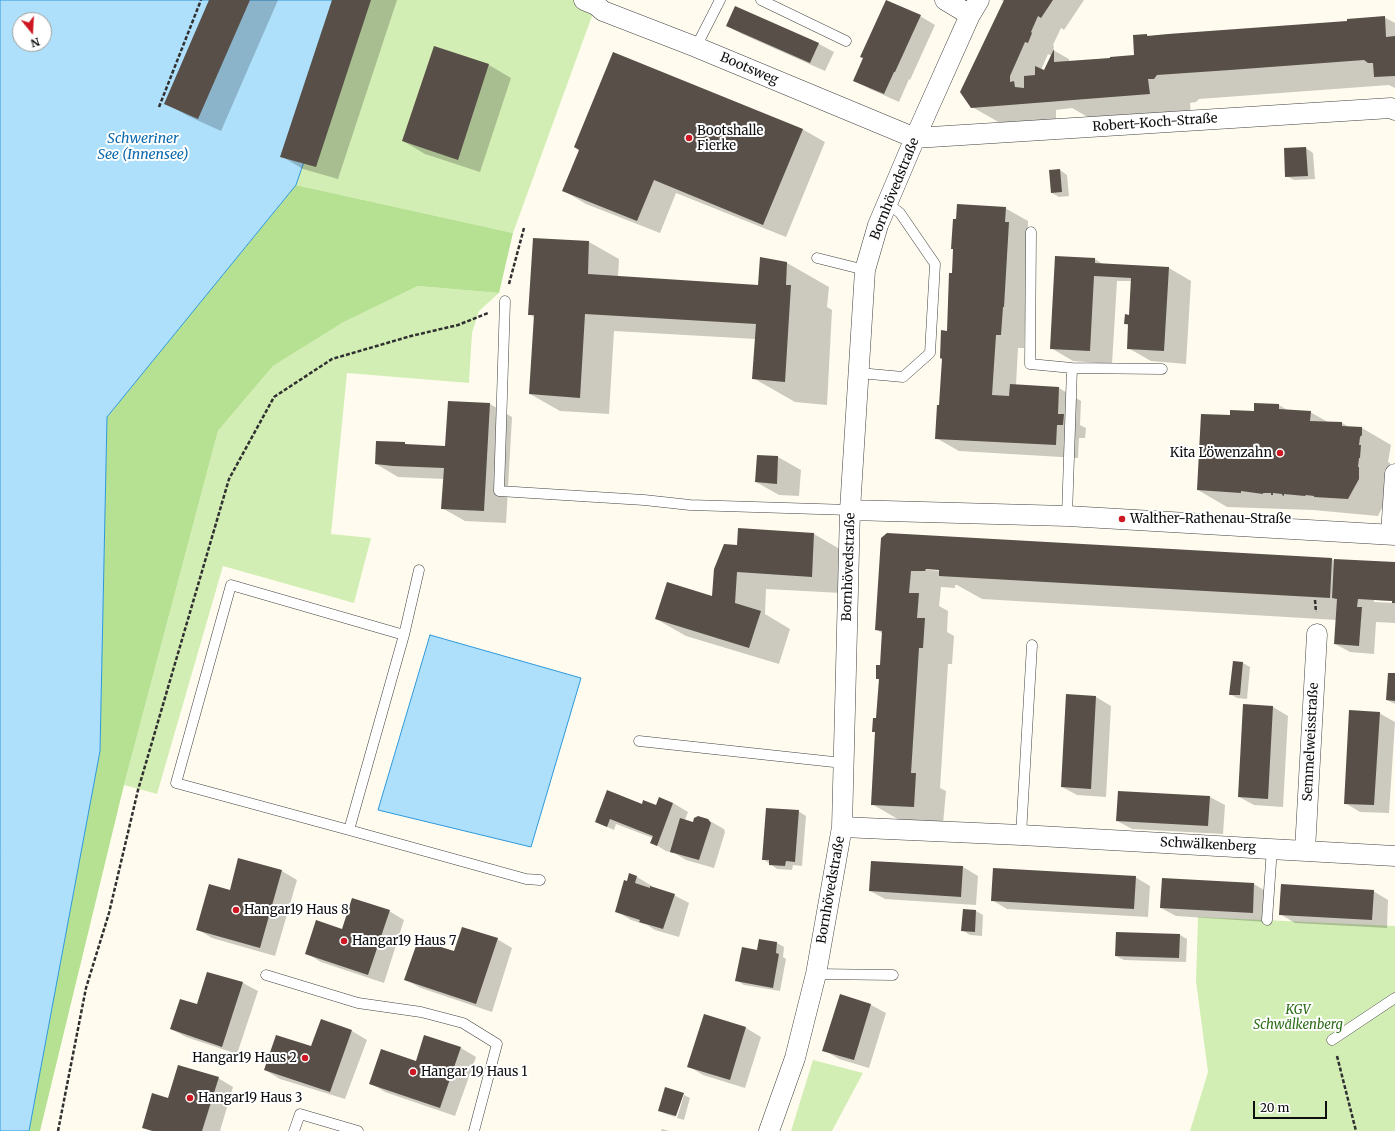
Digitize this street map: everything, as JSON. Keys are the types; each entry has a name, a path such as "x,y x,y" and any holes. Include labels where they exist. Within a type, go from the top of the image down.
{"street":[{"name":"Bootsweg","path":"584,0 596,5 603,11 696,47 914,138"},
{"name":"Bornhövedstraße","path":"769,1131 795,1058 816,974 842,827 850,510 866,270 878,225 887,203 914,138 974,7 945,0"},
{"name":"Robert-Koch-Straße","path":"914,138 1391,108 1395,110"},
{"path":"850,510 1067,516 1393,534 1395,474"},
{"name":"Semmelweisstraße","path":"1306,850 1317,634"},
{"name":"Schwälkenberg","path":"842,827 1272,848 1395,856"}],"lane":[{"path":"696,47 720,0"},
{"path":"761,0 846,41"},
{"path":"859,373 902,377 930,353 935,264 900,213 887,203"},
{"path":"1031,232 1030,364 1072,368 1162,369"},
{"path":"818,258 866,270"},
{"path":"505,301 499,491 644,500 690,505 850,510"},
{"path":"1067,516 1072,368"},
{"path":"349,830 404,635 419,570"},
{"path":"404,635 231,585 176,783 526,879 540,880"},
{"path":"1021,835 1032,645"},
{"path":"639,741 844,763"},
{"path":"1267,920 1272,848"},
{"path":"816,974 893,975"},
{"path":"266,975 358,1003 421,1012 463,1023 497,1044 474,1131"},
{"path":"1332,1040 1395,998"},
{"path":"294,1131 300,1114 358,1131"}],"path":[{"path":"159,107 201,0"},
{"path":"58,1131 86,988 109,913 138,790 229,479 274,397 332,359 411,336 458,325 486,314 505,301 524,228"},
{"path":"1332,1040 1356,1131"}],"green space":[{"path":"359,0 584,0 596,5 513,233 296,185"},
{"path":"296,185 513,233 499,293 418,286 344,322 273,366 218,431 124,785 40,1131 29,1131 100,751 107,417"},
{"path":"418,286 499,293 479,311 472,333 469,383 347,373 331,534 371,538 354,603 223,566 157,794 124,785 218,431 273,366 344,322"},
{"name":"KGV Schwälkenberg","path":"1198,917 1395,926 1395,1131 1190,1131 1208,1072 1196,981"},
{"path":"813,1060 863,1073 832,1131 791,1131"}],"water":[{"name":"Schweriner See (Innensee)","path":"0,0 359,0 296,185 107,417 100,751 29,1131 0,1131"},
{"path":"430,635 581,678 531,847 378,810"}],"building":[{"path":"209,0 250,0 198,119 164,104"},
{"path":"332,0 371,0 316,167 280,157"},
{"path":"886,0 921,15 884,94 853,81 863,58 860,57"},
{"path":"1004,0 1053,0 1041,18 1038,16 1028,43 1025,42 1010,76 1010,82 1014,81 1015,87 1024,88 1024,76 1035,75 1035,66 1044,70 1054,49 1054,62 1110,58 1134,55 1133,35 1147,34 1147,36 1347,21 1347,19 1385,16 1386,37 1395,36 1395,76 1374,77 1373,63 1368,63 1364,60 1157,75 1154,79 1148,79 1150,94 971,108 960,92"},
{"path":"735,6 819,43 810,63 726,26"},
{"path":"434,46 489,64 458,160 402,141"},
{"name":"Bootshalle Fierke","path":"613,52 803,129 763,225 654,180 637,221 562,191 579,150 574,147"},
{"path":"1306,147 1308,176 1285,177 1284,148"},
{"path":"1060,169 1062,192 1051,193 1049,170"},
{"path":"957,204 1006,207 1005,222 1009,222 1004,307 1001,335 996,335 992,395 1009,396 1010,384 1059,387 1058,414 1064,414 1063,425 1057,425 1056,445 935,439 942,359 940,358 941,330 947,331 949,273 952,273 953,249 951,249 953,219 956,219"},
{"path":"533,238 589,241 588,274 758,285 760,257 787,262 786,285 791,285 785,382 752,379 756,324 585,314 580,398 529,394 534,315 528,315"},
{"path":"1055,256 1095,258 1095,263 1169,267 1164,351 1127,349 1128,324 1124,324 1125,314 1129,315 1131,278 1094,276 1090,351 1050,349"},
{"path":"448,401 490,403 484,511 441,509 444,468 375,464 376,441 445,446"},
{"name":"Kita Löwenzahn","path":"1254,403 1279,404 1279,409 1311,411 1310,421 1342,422 1342,426 1362,427 1362,435 1360,437 1359,445 1361,445 1358,467 1359,479 1348,499 1314,497 1306,495 1284,494 1284,496 1282,494 1273,493 1273,495 1271,495 1271,493 1263,494 1241,491 1241,493 1197,490 1201,414 1230,415 1230,410 1254,411"},
{"path":"757,455 778,456 777,484 755,482"},
{"path":"738,528 814,533 812,577 737,572 735,603 761,611 749,648 655,619 667,582 712,596 714,569 724,544 737,545"},
{"path":"887,533 1332,558 1330,598 939,576 939,570 926,569 925,571 911,571 909,593 919,593 917,618 925,618 923,648 919,648 911,773 916,773 914,807 871,805 875,732 872,732 873,718 876,718 879,679 876,679 876,665 880,665 882,631 875,630 881,538"},
{"path":"1334,559 1395,562 1395,603 1392,603 1392,601 1358,599 1357,607 1362,607 1359,646 1334,644 1337,599 1332,598"},
{"path":"1233,661 1243,662 1240,695 1229,695"},
{"path":"1388,673 1395,673 1395,701 1386,700"},
{"path":"1066,694 1096,696 1091,789 1061,787"},
{"path":"1243,704 1273,706 1268,799 1238,797"},
{"path":"1349,710 1380,712 1374,805 1344,804"},
{"path":"607,790 642,804 643,800 656,805 659,797 673,803 657,846 650,843 653,836 610,819 607,827 595,822"},
{"path":"1118,791 1210,796 1208,826 1116,821"},
{"path":"766,808 799,810 795,862 786,861 785,866 769,865 769,860 762,860"},
{"path":"698,816 708,819 711,823 699,860 670,852 680,818 693,822 694,818"},
{"name":"Hangar19 Haus 8","path":"238,858 282,870 260,948 196,930 209,884 230,890"},
{"path":"871,861 963,866 961,897 869,891"},
{"path":"993,868 1136,876 1134,909 991,901"},
{"path":"629,873 637,876 635,883 675,894 663,929 639,922 640,920 615,912 624,880 627,881"},
{"path":"1162,878 1254,883 1253,913 1160,908"},
{"path":"1281,884 1374,890 1372,920 1279,915"},
{"name":"Hangar19 Haus 7","path":"352,898 390,910 368,975 305,954 316,920 342,929"},
{"path":"963,909 976,910 975,932 961,931"},
{"path":"462,927 498,938 476,1004 404,980 418,940 454,951"},
{"path":"1116,932 1180,934 1179,958 1115,956"},
{"path":"759,939 777,942 776,953 779,954 773,988 735,981 742,947 757,950"},
{"path":"207,972 243,982 222,1047 170,1029 180,999 197,1004"},
{"path":"840,994 871,1004 854,1060 822,1051"},
{"path":"704,1014 746,1027 730,1080 687,1067"},
{"name":"Hangar19 Haus 2","path":"321,1019 352,1030 330,1092 264,1070 276,1035 311,1046"},
{"name":"Hangar 19 Haus 1","path":"424,1035 461,1047 440,1108 369,1084 381,1049 416,1061"},
{"name":"Hangar19 Haus 3","path":"178,1065 219,1077 202,1131 153,1131 142,1128 152,1093 168,1098"},
{"path":"665,1087 684,1093 676,1116 658,1111"}],"place":[{"name":"Bootshalle Fierke","path":"689,138"},
{"name":"Kita Löwenzahn","path":"1280,453"},
{"name":"Walther-Rathenau-Straße","path":"1122,519"},
{"name":"Hangar19 Haus 8","path":"236,910"},
{"name":"Hangar19 Haus 7","path":"344,941"},
{"name":"Hangar19 Haus 2","path":"305,1058"},
{"name":"Hangar 19 Haus 1","path":"413,1072"},
{"name":"Hangar19 Haus 3","path":"190,1098"}]}
